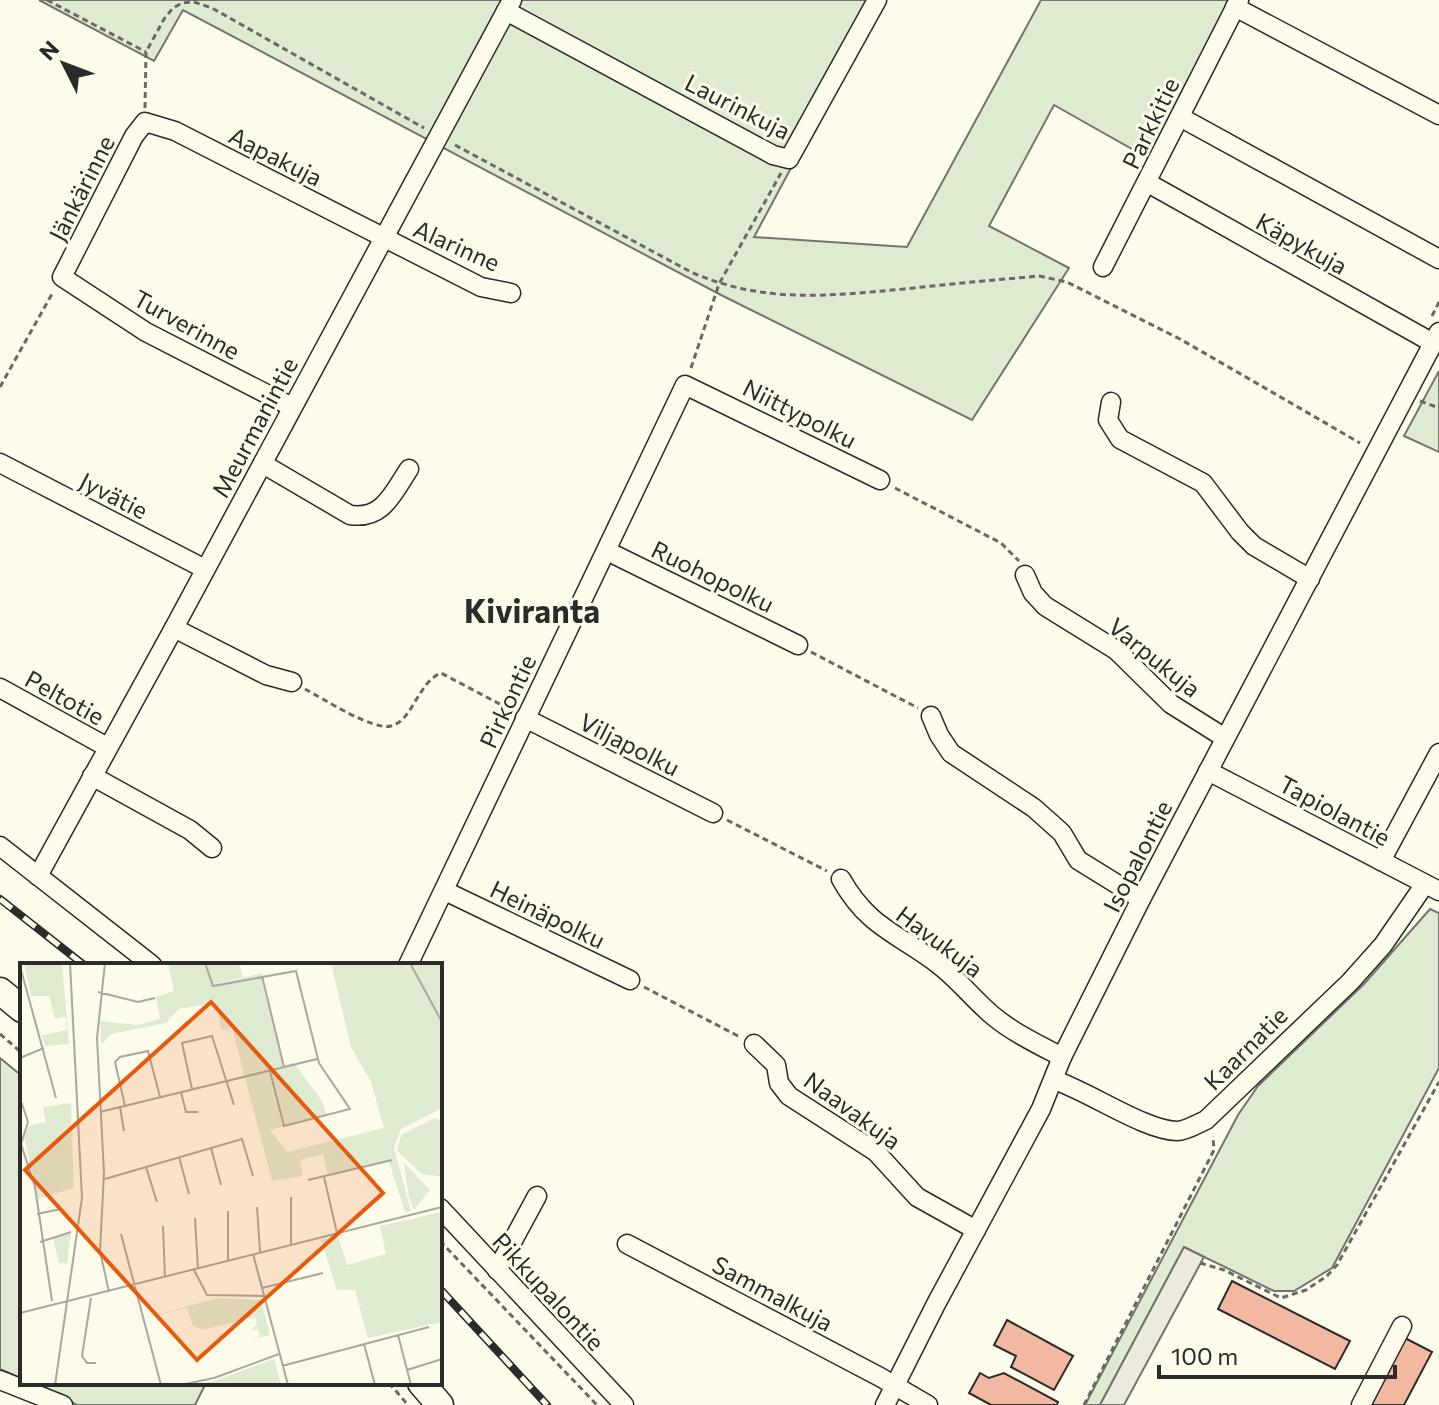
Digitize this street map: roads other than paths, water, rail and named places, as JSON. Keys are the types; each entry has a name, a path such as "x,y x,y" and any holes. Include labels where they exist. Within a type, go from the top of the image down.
{"highway":[{"path":"0,991 20,1007"},
{"path":"423,1385 440,1405"}],"street":[{"name":"Laurinkuja","path":"509,6 773,155 789,159 877,0"},
{"path":"1237,4 1439,115"},
{"name":"Parkkitie","path":"1103,267 1237,4"},
{"name":"Meurmanintie","path":"38,876 509,6"},
{"path":"1180,117 1439,259"},
{"name":"Aapakuja","path":"145,122 175,131 384,239"},
{"name":"Jänkärinne","path":"62,277 134,136 145,122"},
{"name":"Käpykuja","path":"1148,183 1436,338"},
{"name":"Alarinne","path":"384,239 481,287 511,293"},
{"name":"Turverinne","path":"62,277 146,332 292,407"},
{"name":"Isopalontie","path":"885,1405 1041,1109 1062,1057 1141,899 1436,338"},
{"name":"Niittypolku","path":"692,387 880,480"},
{"name":"Pirkontie","path":"409,963 607,551 692,387"},
{"path":"1111,402 1108,420 1120,439 1203,483 1254,546 1310,579"},
{"name":"Jyvätie","path":"0,463 205,569"},
{"path":"263,464 350,515 365,517 382,507 409,469"},
{"name":"Ruohopolku","path":"607,551 798,645"},
{"name":"Varpukuja","path":"1025,575 1033,593 1045,606 1116,650 1171,704 1225,738"},
{"path":"174,628 266,675 292,682"},
{"name":"Peltotie","path":"0,688 107,747"},
{"path":"931,716 951,753 1034,808 1062,833 1078,860 1141,899"},
{"name":"Viljapolku","path":"525,718 713,813"},
{"path":"1381,861 1439,753"},
{"name":"Tapiolantie","path":"1208,771 1432,888"},
{"path":"92,776 190,830 212,848"},
{"path":"0,846 149,963"},
{"name":"Havukuja","path":"841,879 853,900 871,920 936,962 993,1016 1062,1057"},
{"name":"Kaarnatie","path":"1054,1080 1073,1086 1157,1128 1179,1131 1206,1120 1350,982 1432,888"},
{"name":"Heinäpolku","path":"445,891 630,980"},
{"name":"Naavakuja","path":"754,1044 776,1065 779,1083 789,1096 876,1152 917,1197 976,1230"},
{"path":"497,1270 537,1196"},
{"name":"Pikkupalontie","path":"442,1210 624,1405"},
{"name":"Sammalkuja","path":"627,1244 926,1405"},
{"path":"1361,1405 1402,1326"},
{"path":"0,1380 63,1405"}],"railway":[{"path":"0,899 81,963"},
{"path":"442,1291 547,1405"}],"district":[{"name":"Kiviranta","path":"532,610"}]}
